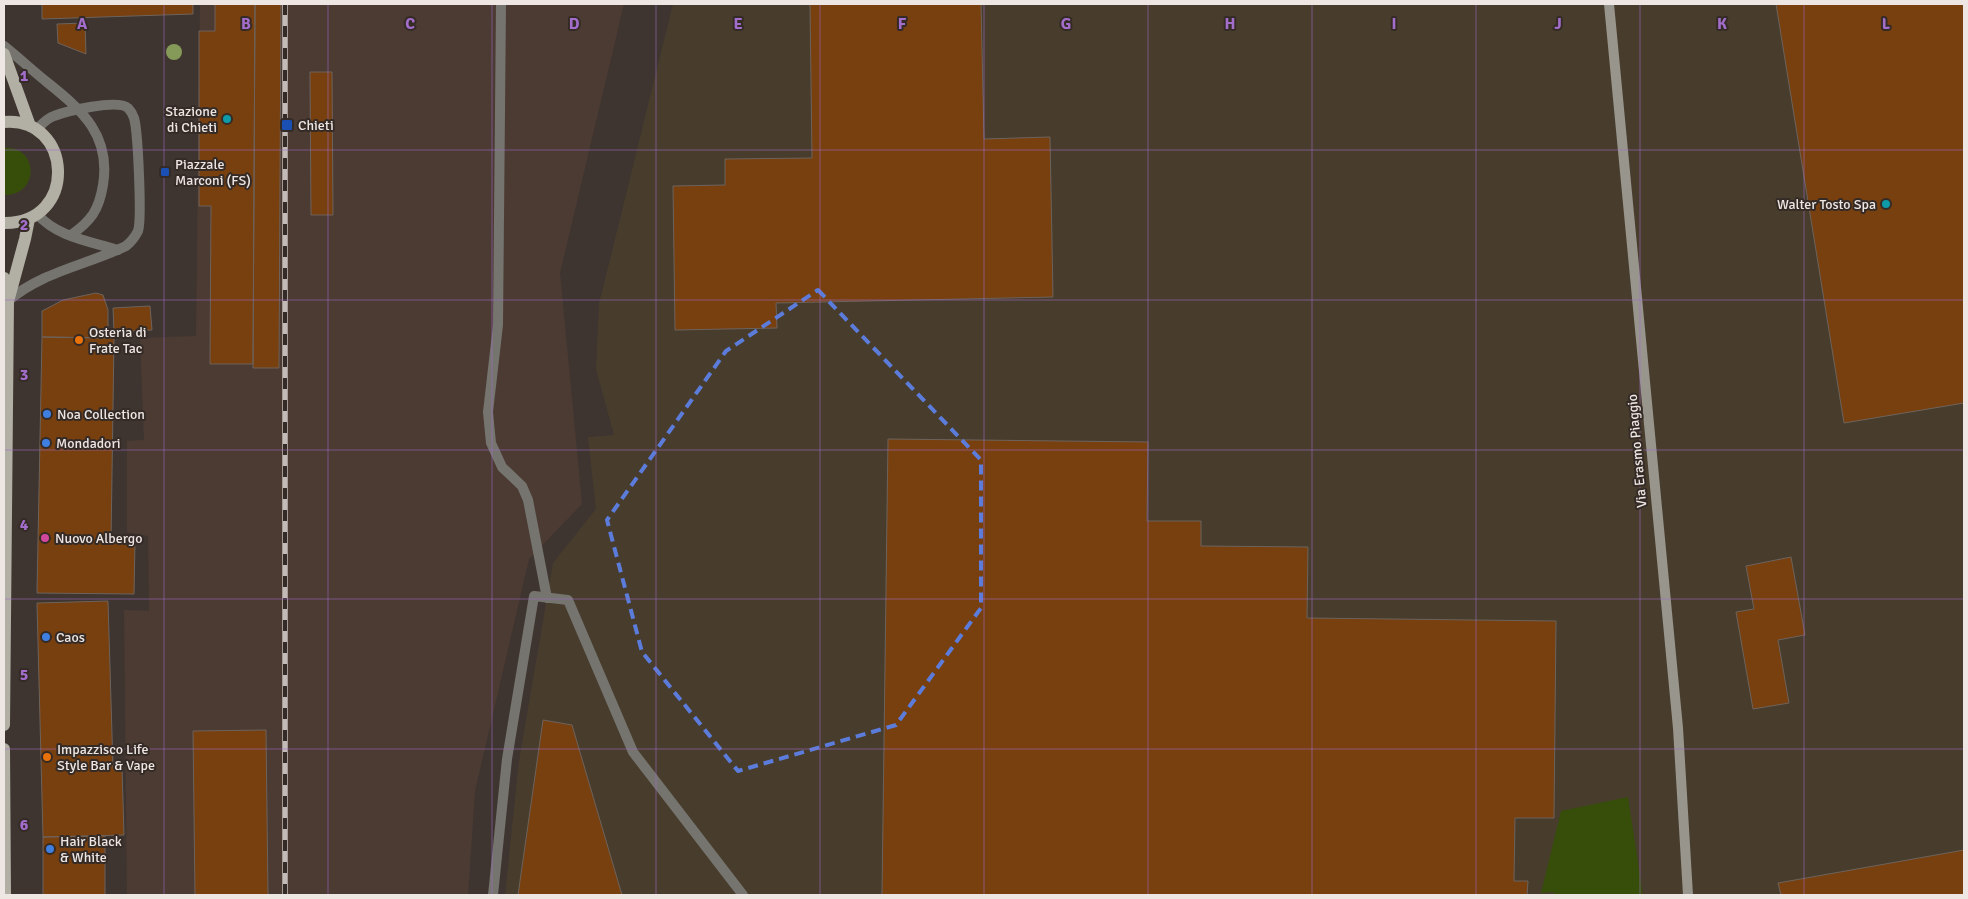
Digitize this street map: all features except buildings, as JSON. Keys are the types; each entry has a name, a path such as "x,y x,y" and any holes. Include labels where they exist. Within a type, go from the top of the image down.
{"main road":[{"path":"4,54 33,128 53,148 59,172 54,196 47,206 33,216 16,223 4,223"},
{"path":"4,122 19,123 33,128"},
{"path":"8,300 33,216"},
{"path":"4,278 8,300 4,725"},
{"path":"4,749 5,895"}],"street":[{"name":"Via Erasmo Piaggio","path":"1609,4 1678,728 1688,895"}],"lane":[{"path":"501,4 498,324 488,412 491,444 502,467 522,486 528,500 547,598"},
{"path":"4,46 80,109 100,139 105,166 101,193 93,216 71,235"},
{"path":"8,300 30,285 118,250 131,242 138,230 138,172 134,117 129,109 122,105 80,109 52,116 33,128"},
{"path":"33,216 55,230 118,250"},
{"path":"493,895 507,759 534,596 568,600 632,752 743,895"}],"highlighted area":[{"path":"818,290 981,460 981,608 896,725 738,771 642,652 607,520 726,351"}],"shaded area":[{"path":"200,4 624,4 560,273 582,504 529,559 475,791 468,895 127,895 124,610 149,611 148,536 127,532 127,441 144,440 140,338 196,336"},
{"path":"673,4 1964,4 1964,895 505,895 519,761 553,563 596,509 588,437 614,435 596,369 599,304"}],"green space":[{"path":"4,148 15,149 24,154 31,170 29,179 24,187 16,193 4,195"},
{"path":"1628,797 1643,895 1554,895 1553,892 1541,893 1561,811"}],"railway":[{"path":"285,4 285,895"}],"place":[{"name":"Stazione di Chieti","path":"227,119"},
{"name":"Chieti","path":"287,125"},
{"name":"Piazzale Marconi (FS)","path":"165,172"},
{"name":"Walter Tosto Spa","path":"1886,204"},
{"name":"Osteria di Frate Tac","path":"79,340"},
{"name":"Noa Collection","path":"47,414"},
{"name":"Mondadori","path":"46,443"},
{"name":"Nuovo Albergo","path":"45,538"},
{"name":"Caos","path":"46,637"},
{"name":"Impazzisco Life Style Bar & Vape","path":"47,757"},
{"name":"Hair Black & White","path":"50,849"}]}
